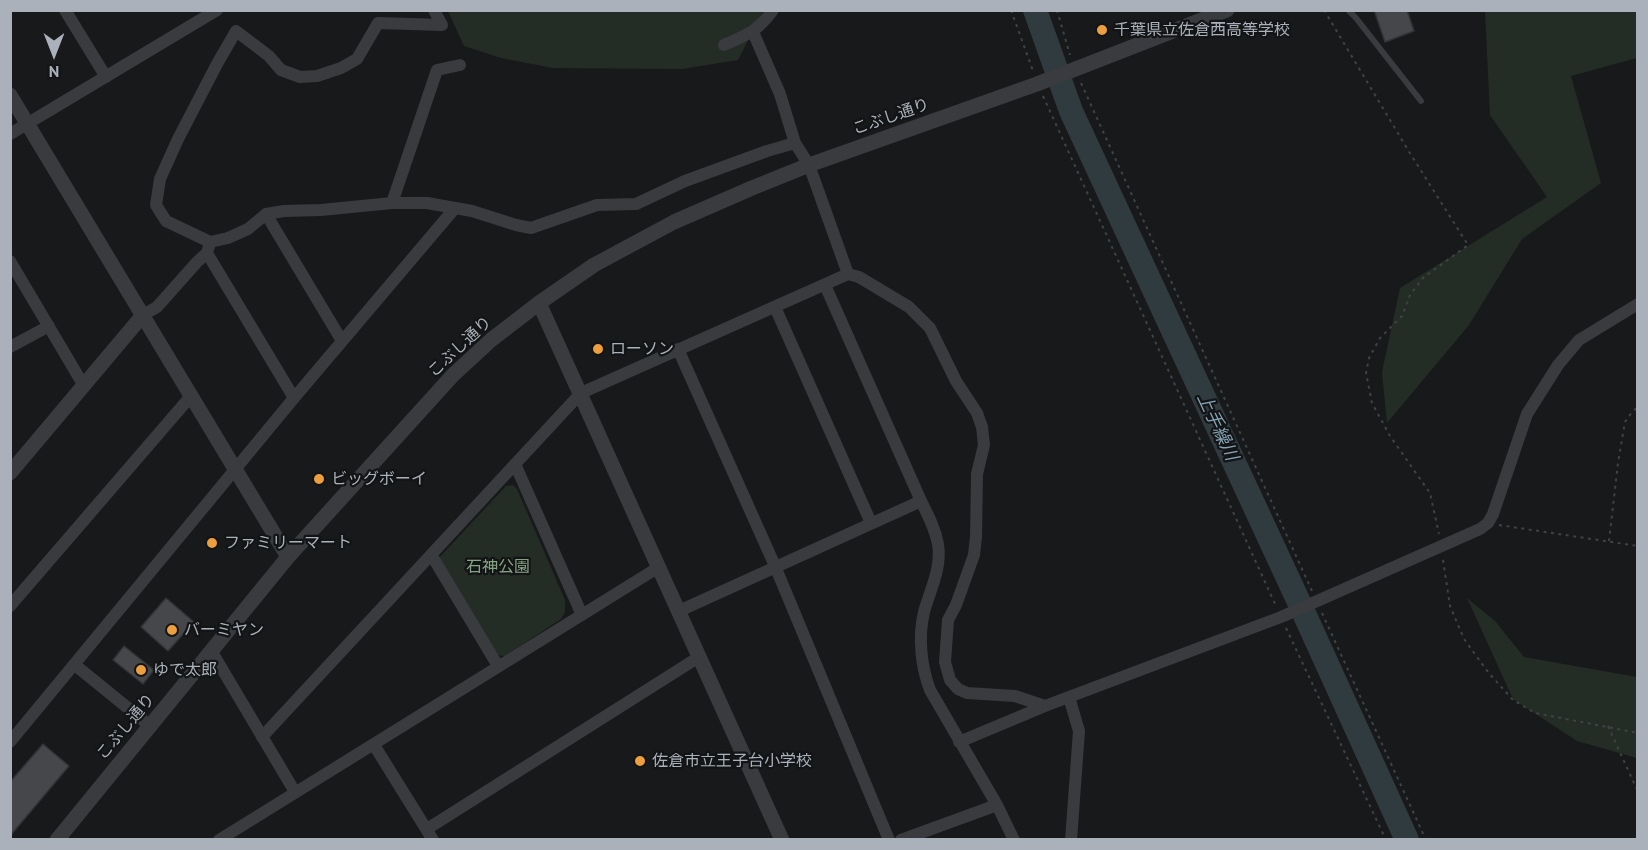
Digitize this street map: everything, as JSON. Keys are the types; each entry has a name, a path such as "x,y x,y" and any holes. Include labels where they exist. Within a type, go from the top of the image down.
{"street":[{"path":"65,10 106,77"},
{"path":"10,134 217,10"},
{"path":"294,398 208,247 166,221 156,205 160,179 217,63 236,31 269,56 281,70 300,77 317,76 341,68 357,59 378,23 442,25 434,10"},
{"path":"724,45 753,32 773,10"},
{"name":"こぶし通り","path":"57,840 288,556 453,375 491,340 539,303 594,265 674,222 752,188 808,165 1038,84 1227,10"},
{"path":"753,32 780,94 795,143 808,165 848,274"},
{"path":"392,203 438,70 460,66"},
{"path":"10,95 288,556"},
{"path":"10,473 143,315 157,307 208,247 248,229 266,214 392,203 427,203 471,211 531,228 597,205 636,204 685,181 795,143"},
{"path":"10,742 294,398 455,208"},
{"path":"266,214 342,341"},
{"path":"10,261 84,386"},
{"path":"262,737 581,393 848,274 859,277 909,307 930,328 956,381 977,413 982,427 984,445 977,474 974,555 956,605 948,620 945,662 950,680 958,689 967,693 1015,696 1045,706"},
{"path":"825,285 934,526 939,546 939,561 924,614 921,642 924,675 959,742 998,805 1014,840"},
{"path":"539,303 782,840"},
{"path":"959,742 1045,706 1281,617 1480,529 1488,523 1493,514 1527,414 1558,365 1579,340 1638,304"},
{"path":"775,307 872,523"},
{"path":"10,347 49,326"},
{"path":"678,349 775,566 889,840"},
{"path":"10,606 191,396"},
{"path":"514,464 582,615"},
{"path":"679,611 921,501"},
{"path":"432,556 498,666"},
{"path":"219,840 659,567"},
{"path":"212,652 295,792"},
{"path":"374,745 430,834 699,657"},
{"path":"75,665 150,726"},
{"path":"1069,697 1079,732 1071,840"},
{"path":"901,840 998,805"}],"lane":[{"path":"1348,10 1421,101"}],"path":[{"path":"1011,10 1038,84 1281,617 1386,840"},
{"path":"1057,10 1075,70 1426,840"},
{"path":"1324,10 1468,245 1423,278 1410,295 1402,316 1380,338 1369,357 1366,373 1372,403 1390,436 1430,493 1450,606 1464,639 1488,672 1513,700 1534,713 1638,733"},
{"path":"1610,541 1618,463 1625,423 1638,407"},
{"path":"1488,523 1638,546"},
{"path":"1608,726 1638,792"}],"green space":[{"path":"448,11 763,11 738,60 682,69 553,68 501,58 464,46"},
{"path":"1485,11 1637,11 1637,58 1571,76 1601,183 1522,239 1469,325 1387,423 1382,372 1400,288 1547,197 1490,115"},
{"name":"石神公園","path":"513,485 517,489 565,600 565,612 561,619 505,656 496,655 439,558 506,486"},
{"path":"1467,598 1495,621 1524,657 1637,677 1637,758 1577,741 1513,699"}],"building":[{"path":"1374,10 1407,10 1414,31 1385,42"},
{"path":"166,598 194,622 168,651 141,627"},
{"path":"124,646 154,670 143,684 113,660"},
{"path":"43,744 69,766 10,836 10,782"}],"waterway":[{"name":"上手繰川","path":"1035,10 1071,111 1407,840"}],"place":[{"name":"千葉県立佐倉西高等学校","path":"1102,30"},
{"name":"ローソン","path":"598,349"},
{"name":"ビッグボーイ","path":"319,479"},
{"name":"ファミリーマート","path":"212,543"},
{"name":"バーミヤン","path":"172,630"},
{"name":"ゆで太郎","path":"141,670"},
{"name":"佐倉市立王子台小学校","path":"640,761"}]}
